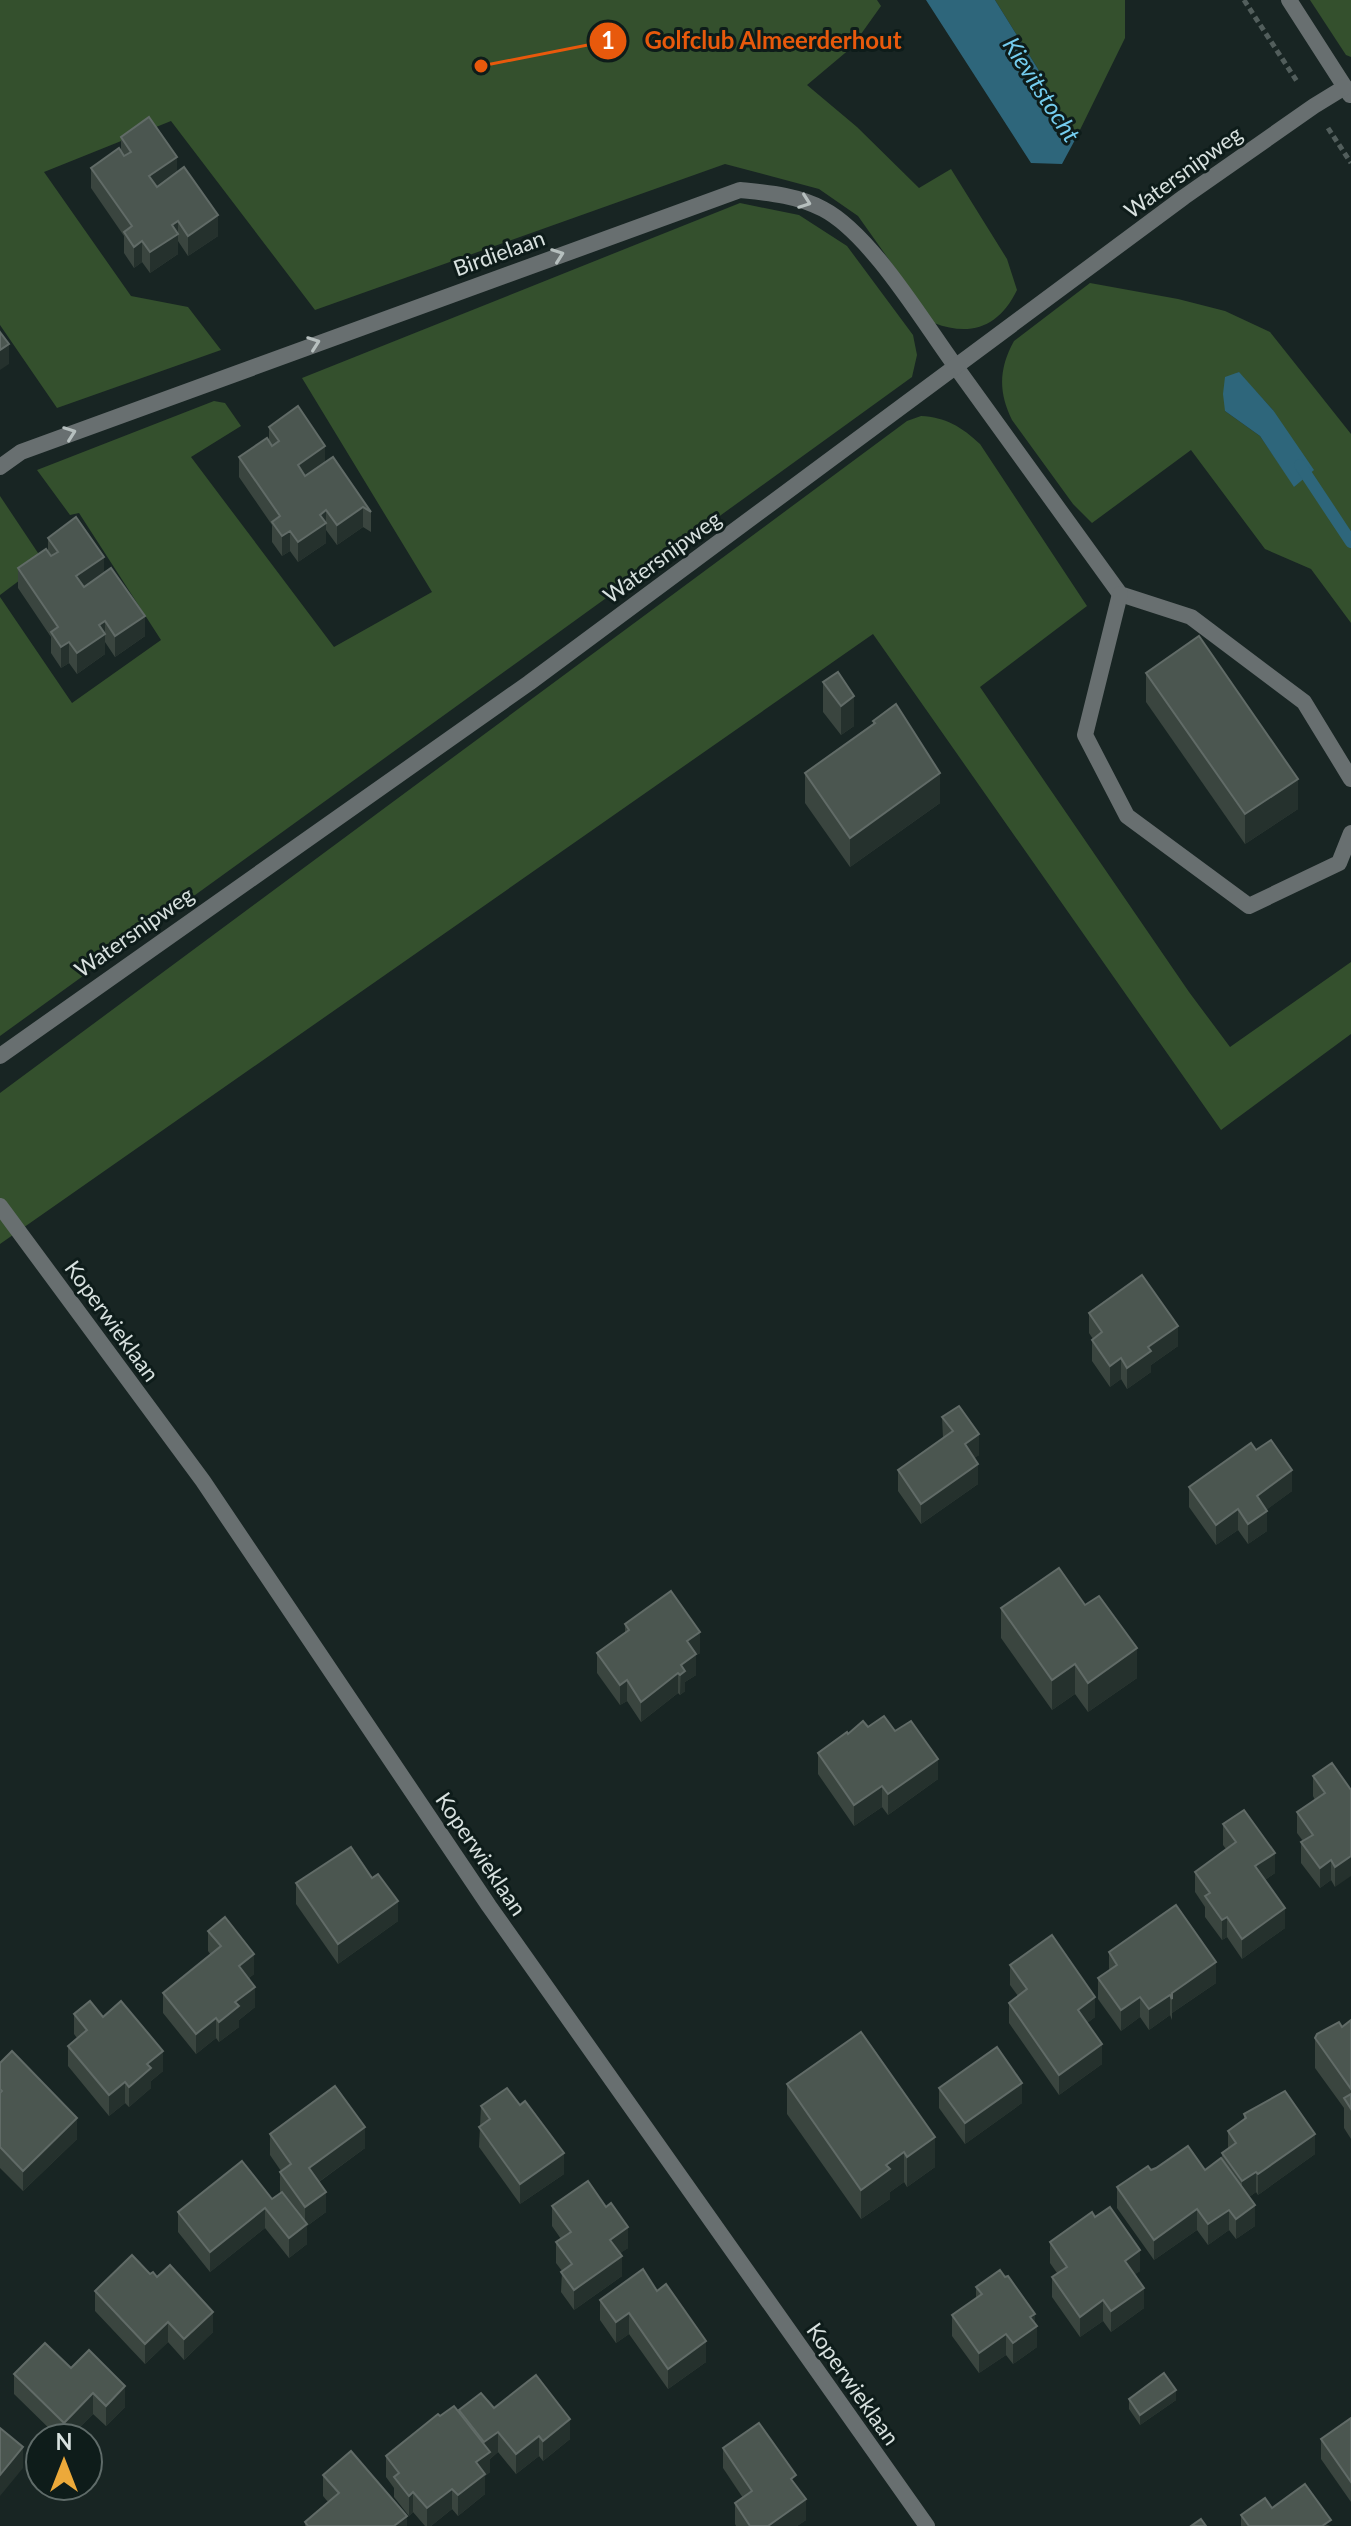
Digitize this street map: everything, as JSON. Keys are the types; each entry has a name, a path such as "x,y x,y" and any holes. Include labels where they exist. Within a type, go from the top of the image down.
{"street":[{"path":"1289,0 1348,92"},
{"name":"Watersnipweg","path":"0,1056 529,683 1184,197 1314,106 1348,92"},
{"name":"Birdielaan","path":"0,467 21,452 38,445 740,190 782,194 824,209 864,241 1120,594"},
{"path":"1351,779 1304,702 1191,617 1120,594 1085,735 1127,816 1249,906 1339,863 1351,833"},
{"name":"Koperwieklaan","path":"0,1206 203,1481 489,1906 927,2526"}],"path":[{"path":"1244,0 1351,163"}],"green space":[{"path":"0,0 877,0 881,6 851,48 807,85 857,127 919,188 951,169 1007,259 1017,290 1002,313 983,326 960,329 934,323 858,216 819,189 725,164 315,310 171,121 44,172 131,296 188,307 221,350 57,408 0,325"},
{"path":"995,0 1125,0 1125,38 1076,138 1038,69"},
{"path":"1310,0 1351,0 1351,57 1346,55"},
{"path":"740,203 799,215 847,246 913,335 917,355 912,377 0,1036 0,597 72,703 161,640 79,513 70,515 37,470 214,401 225,403 241,426 191,457 334,647 432,592 302,378"},
{"path":"1090,283 1225,311 1270,332 1351,434 1351,623 1311,569 1265,549 1191,450 1092,523 1073,504 1007,410 1003,370 1014,341","holes":["1238,372 1273,410 1295,487 1260,436 1225,411"]},
{"path":"921,416 953,424 980,444 1087,606 980,687 1189,992 1230,1047 1351,962 1351,1034 1221,1130 873,634 0,1244 0,1093 907,421"},
{"path":"0,496 44,562 0,595"}],"water":[{"name":"Kievitstocht","path":"926,0 995,0 1076,138 1062,164 1031,163"},
{"path":"1239,372 1273,410 1314,470 1294,487 1260,436 1225,411 1225,377"}],"building":[{"path":"149,117 177,157 149,176 157,187 184,167 218,215 188,236 178,221 172,225 178,234 150,252 142,241 134,247 124,232 132,226 91,168 119,148 124,156 131,152 121,137"},
{"path":"0,332 9,344 0,350"},
{"path":"298,406 325,446 298,465 305,476 333,457 371,512 363,507 337,525 326,510 320,515 326,523 298,542 290,531 282,536 272,522 280,516 239,457 267,438 272,446 279,441 269,427"},
{"path":"76,517 104,557 76,576 84,587 111,568 145,616 115,636 105,621 99,625 105,634 77,653 69,642 61,647 51,632 58,627 18,568 46,549 51,556 58,552 48,538"},
{"path":"1199,636 1298,779 1245,814 1146,673"},
{"path":"838,672 854,696 841,706 823,682"},
{"path":"896,704 940,773 850,838 805,773 875,723 873,721"},
{"path":"1142,1275 1178,1326 1148,1347 1151,1351 1127,1368 1121,1358 1110,1366 1092,1340 1102,1332 1089,1313"},
{"path":"959,1406 979,1434 965,1444 978,1464 921,1504 898,1470 953,1431 942,1417"},
{"path":"1271,1440 1292,1470 1257,1496 1267,1511 1248,1524 1238,1509 1216,1525 1189,1487 1251,1443 1256,1450"},
{"path":"1059,1568 1085,1605 1099,1596 1137,1648 1088,1683 1075,1664 1052,1680 1001,1608"},
{"path":"671,1591 700,1632 687,1641 696,1654 681,1665 685,1671 641,1702 627,1680 620,1685 597,1653 629,1630 625,1624"},
{"path":"884,1716 895,1731 911,1721 938,1759 888,1794 882,1786 854,1805 818,1753 863,1721 868,1727"},
{"path":"1332,1763 1351,1790 1351,1856 1335,1867 1331,1860 1320,1868 1301,1842 1313,1835 1297,1812 1325,1793 1313,1776"},
{"path":"1244,1810 1275,1853 1255,1866 1285,1908 1242,1939 1227,1917 1222,1920 1205,1896 1210,1893 1195,1872 1236,1842 1223,1824"},
{"path":"351,1847 372,1878 378,1874 398,1901 338,1944 296,1883"},
{"path":"1176,1905 1216,1962 1172,1993 1172,1999 1170,1995 1149,2009 1140,1997 1121,2010 1098,1978 1117,1965 1109,1952"},
{"path":"225,1917 254,1954 239,1966 255,1987 235,2002 239,2006 219,2022 216,2018 196,2034 163,1993 221,1946 208,1931"},
{"path":"1052,1935 1095,1997 1078,2010 1102,2044 1059,2075 1009,2003 1027,1989 1010,1965"},
{"path":"90,2001 103,2017 121,2001 163,2051 147,2064 151,2068 129,2087 125,2082 109,2095 68,2046 87,2030 74,2014"},
{"path":"1351,2020 1351,2089 1315,2038 1339,2022 1342,2027"},
{"path":"861,2032 935,2137 907,2157 904,2152 886,2165 890,2169 861,2190 787,2084"},
{"path":"997,2047 1022,2083 965,2123 939,2088"},
{"path":"12,2051 77,2118 23,2171 0,2147 0,2063"},
{"path":"335,2086 365,2127 309,2168 326,2192 305,2207 280,2172 291,2164 270,2134"},
{"path":"507,2088 520,2105 525,2101 564,2153 520,2184 479,2127 490,2119 481,2106"},
{"path":"1285,2091 1315,2134 1258,2174 1256,2172 1242,2181 1222,2153 1236,2143 1228,2131 1246,2118 1244,2114"},
{"path":"1351,2094 1351,2109 1344,2098"},
{"path":"1188,2146 1205,2170 1221,2158 1255,2205 1236,2219 1229,2210 1208,2224 1197,2209 1154,2240 1117,2187 1148,2166 1151,2170 1156,2168"},
{"path":"242,2161 272,2199 282,2192 307,2224 289,2238 265,2208 210,2252 178,2212"},
{"path":"588,2181 606,2207 611,2203 628,2227 610,2240 622,2256 574,2290 561,2272 572,2264 556,2242 571,2232 552,2206"},
{"path":"1110,2207 1140,2250 1125,2261 1144,2288 1111,2311 1103,2300 1080,2317 1052,2277 1067,2267 1050,2242 1092,2212 1095,2217"},
{"path":"132,2255 157,2277 170,2265 213,2312 184,2339 168,2322 145,2344 95,2291"},
{"path":"643,2269 657,2291 666,2284 706,2341 668,2369 629,2313 616,2322 600,2300"},
{"path":"1000,2270 1005,2277 1008,2276 1035,2314 1030,2317 1037,2326 1013,2343 1006,2334 979,2353 952,2315 982,2294 976,2287"},
{"path":"45,2343 71,2368 89,2350 125,2386 106,2406 93,2393 63,2422 14,2374"},
{"path":"1164,2373 1176,2390 1140,2415 1129,2399"},
{"path":"536,2375 570,2419 543,2441 539,2436 516,2454 498,2432 484,2442 459,2410 481,2393 494,2408"},
{"path":"454,2406 490,2452 476,2462 485,2474 458,2495 452,2489 427,2508 413,2492 409,2496 394,2477 399,2473 386,2456 438,2414 440,2416"},
{"path":"1351,2418 1351,2482 1321,2439"},
{"path":"759,2423 796,2475 791,2479 806,2499 768,2526 750,2526 735,2503 752,2491 723,2448"},
{"path":"0,2428 23,2447 0,2475"},
{"path":"351,2451 407,2516 394,2526 308,2526 305,2522 339,2493 323,2475"},
{"path":"1305,2484 1331,2520 1322,2526 1249,2526 1241,2515 1265,2498 1272,2508"},
{"path":"1201,2519 1206,2526 1191,2526"}],"waterway":[{"path":"1300,465 1351,542"}],"place":[{"name":"Golfclub Almeerderhout","path":"481,66"}]}
